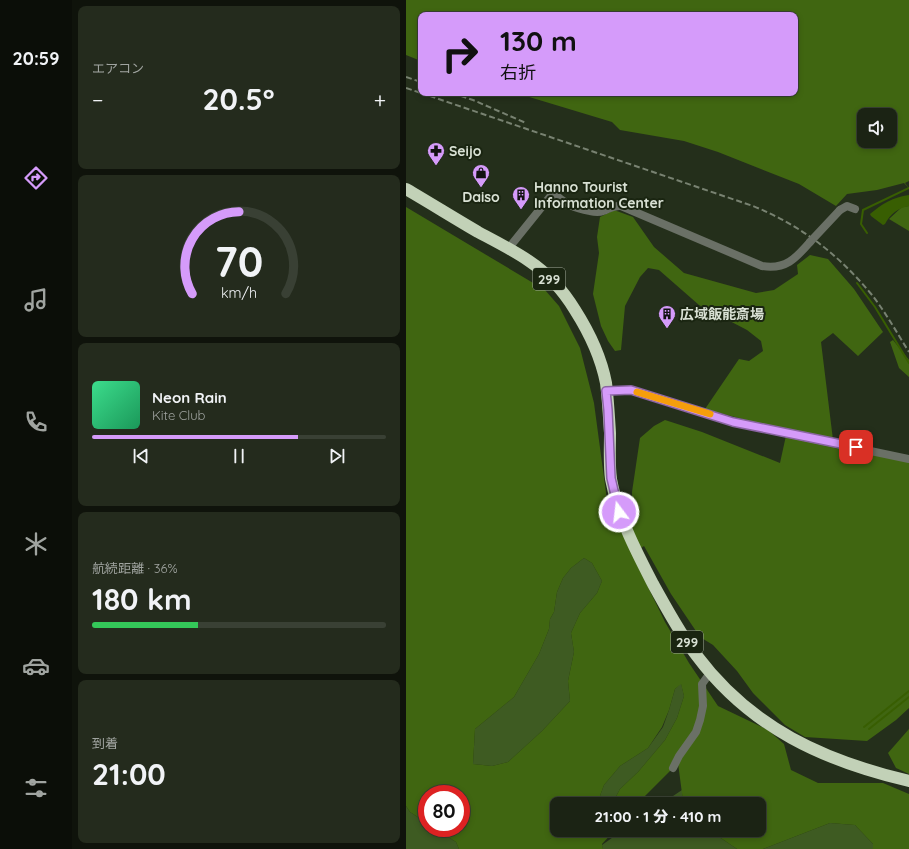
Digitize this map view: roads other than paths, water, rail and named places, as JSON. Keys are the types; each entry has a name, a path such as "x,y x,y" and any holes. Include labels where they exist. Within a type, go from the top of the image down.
{"highway":[{"name":"299","path":"406,189 529,261 539,269 564,295 588,331 606,382 610,471 619,512 633,544 664,605 682,634 710,673 754,713 782,733 805,746 859,768 909,781"}],"street":[{"path":"508,249 553,193 569,206 576,209 598,212 604,211 612,206 621,206 762,266 769,267 777,267 785,264 800,254 840,210 847,206 855,209"},
{"path":"606,391 631,390 733,422 909,459"},
{"path":"673,768 679,756 696,732 703,706 702,684 710,673"}],"waterway":[{"path":"867,233 861,224 863,210 909,188"},
{"path":"857,283 875,307 909,363"},
{"path":"864,727 909,691"},
{"path":"869,729 909,697"}],"railway":[{"path":"406,77 418,81"},
{"path":"406,88 418,92"},
{"path":"430,96 753,206 771,214 803,232 832,254 846,267 872,295 909,352"},
{"path":"461,96 526,123"}],"place":[{"name":"Seijo","path":"436,166"},
{"name":"Daiso","path":"481,188"},
{"name":"Hanno Tourist Information Center","path":"521,210"},
{"name":"広域飯能斎場","path":"667,329"}]}
